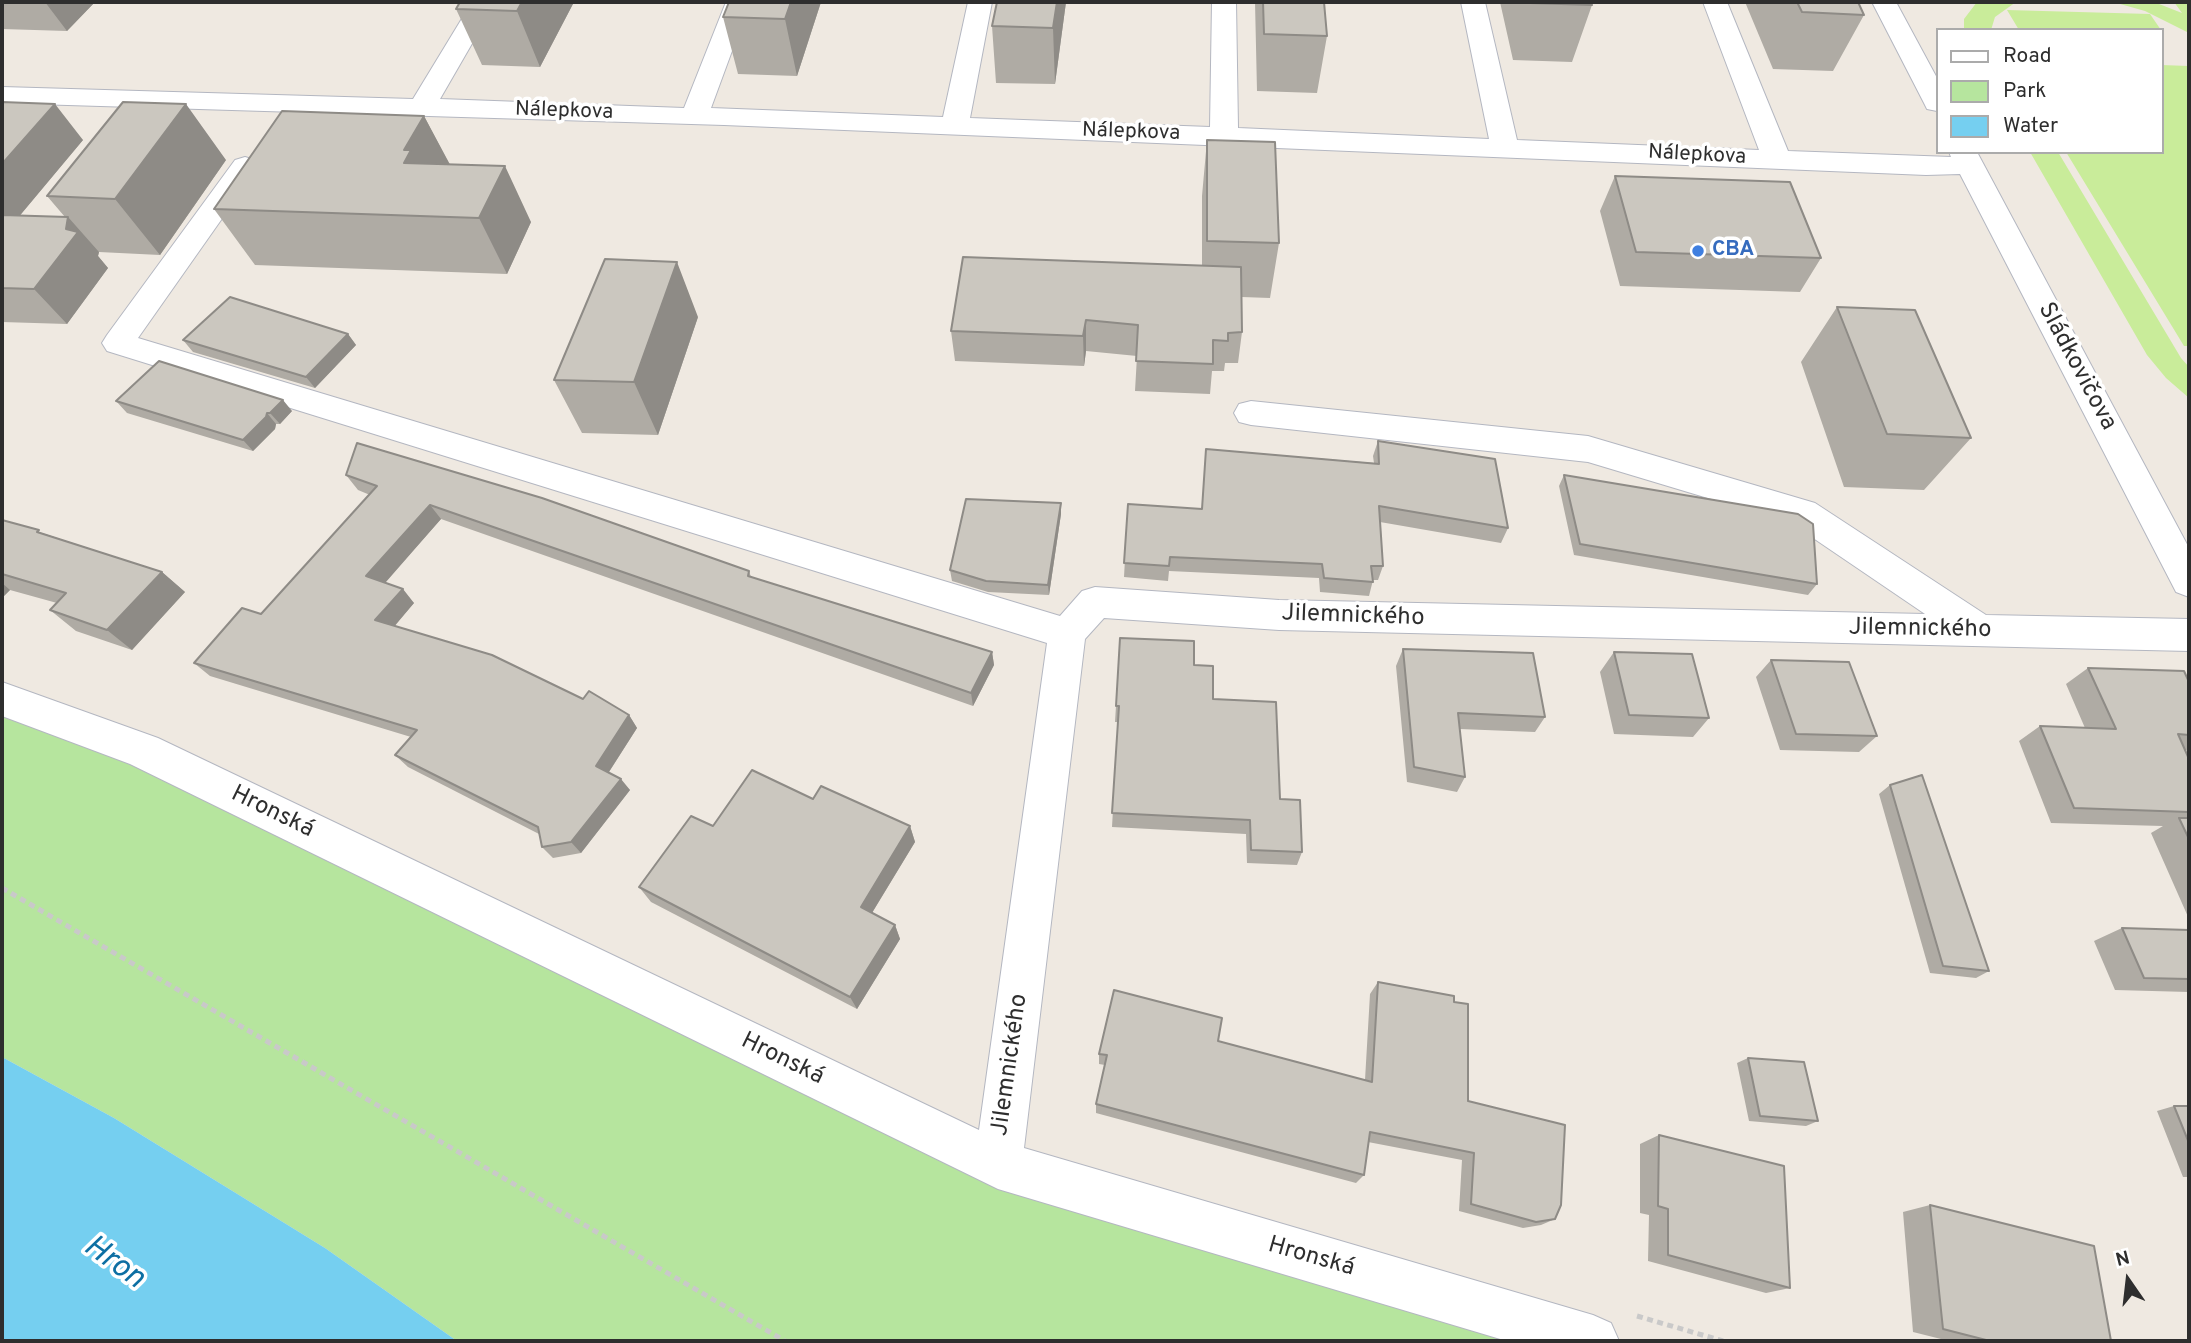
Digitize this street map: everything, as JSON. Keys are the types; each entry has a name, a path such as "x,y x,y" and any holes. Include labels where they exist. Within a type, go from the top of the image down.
{"street":[{"path":"422,107 484,2"},
{"path":"694,117 738,2"},
{"path":"955,126 980,2"},
{"path":"1224,2 1224,136"},
{"path":"1473,2 1504,146"},
{"path":"1715,2 1777,159"},
{"path":"1884,2 1936,101"},
{"name":"Nálepkova","path":"2,95 291,102 1504,146 1926,166 1967,159"},
{"path":"291,102 118,343 1067,634"},
{"name":"Sládkovičova","path":"1967,159 2189,582"},
{"path":"1251,413 1588,449 1763,501 1803,513 1980,631"},
{"name":"Jilemnického","path":"998,1165 1067,634 1095,602 1279,615 2189,635"},
{"name":"Hronská","path":"2,698 144,751 998,1165 1593,1341"}],"path":[{"path":"2,888 785,1341"}],"green space":[{"path":"1977,2 2016,2 1995,17 1992,28 1964,28 1964,19"},
{"path":"2113,2 2154,2 2182,13 2174,2 2189,2 2189,33 2145,11"},
{"path":"2007,10 2150,14 2160,28 2018,28"},
{"path":"2163,65 2189,66 2189,346 2184,346 2067,154 2163,154"},
{"path":"2031,154 2059,154 2181,358 2189,367 2189,398 2166,378 2147,355"},
{"path":"2,699 144,751 998,1165 1593,1341 457,1341 325,1248 114,1118 2,1057"}],"water":[{"name":"Hron","path":"2,1057 114,1118 325,1248 457,1341 2,1341"}],"building":[{"path":"460,2 522,2 517,11 456,9"},
{"path":"729,2 791,2 785,19 723,17"},
{"path":"997,2 1057,2 1053,28 992,26"},
{"path":"1263,2 1324,2 1327,36 1264,34"},
{"path":"1591,2 1592,5 1530,3"},
{"path":"1797,2 1858,2 1864,15 1802,12"},
{"path":"2,102 55,104 2,164"},
{"path":"123,102 186,104 115,199 47,196"},
{"path":"282,111 424,116 404,150 411,150 404,163 505,166 479,218 214,209"},
{"path":"1207,140 1275,142 1279,243 1207,241"},
{"path":"1615,176 1790,182 1821,258 1636,252"},
{"path":"2,215 68,217 66,229 78,232 34,289 2,288"},
{"path":"963,257 1241,267 1242,332 1228,333 1228,341 1213,340 1213,364 1136,361 1138,325 1086,320 1083,336 951,331"},
{"path":"605,259 677,262 634,382 554,380"},
{"path":"230,297 348,334 306,377 183,340"},
{"path":"1837,307 1915,310 1971,438 1887,434"},
{"path":"159,361 283,400 267,413 243,440 116,401"},
{"path":"1378,441 1495,459 1508,528 1379,506 1383,566 1371,566 1373,582 1324,578 1322,564 1170,557 1169,566 1124,563 1128,504 1202,509 1206,449 1379,464"},
{"path":"357,443 542,498 749,571 748,576 992,652 971,693 430,505 366,576 403,589 375,620 492,655 583,699 589,691 629,715 596,766 621,779 571,842 542,847 538,827 395,755 417,730 194,663 242,608 261,614 377,486 346,475"},
{"path":"1564,475 1798,514 1813,524 1817,584 1580,544"},
{"path":"966,499 1061,503 1048,585 986,581 950,570"},
{"path":"2,520 162,572 107,630 50,610 66,593 2,574"},
{"path":"1120,638 1194,641 1194,665 1213,666 1213,699 1276,702 1280,799 1300,800 1302,852 1251,850 1250,820 1112,813 1119,706 1116,706"},
{"path":"1403,649 1533,653 1545,717 1458,713 1465,777 1414,767"},
{"path":"1614,652 1692,654 1709,718 1629,715"},
{"path":"1771,660 1849,662 1877,736 1796,734"},
{"path":"2088,668 2184,671 2189,682 2189,735 2178,734 2189,759 2189,812 2074,808 2040,726 2116,729"},
{"path":"752,770 813,799 821,786 910,826 861,907 895,925 850,997 639,887 691,816 713,826"},
{"path":"1922,775 1989,971 1943,966 1890,785"},
{"path":"2179,818 2189,818 2189,839"},
{"path":"2122,928 2189,930 2189,979 2144,978"},
{"path":"1378,982 1454,996 1454,1002 1468,1004 1468,1101 1565,1125 1561,1205 1555,1219 1536,1222 1471,1204 1474,1153 1370,1132 1364,1175 1096,1104 1107,1055 1099,1054 1114,990 1222,1018 1218,1041 1372,1082"},
{"path":"1748,1058 1804,1062 1818,1121 1760,1116"},
{"path":"2174,1106 2189,1106 2189,1143"},
{"path":"1659,1135 1784,1166 1790,1288 1668,1255 1668,1209 1658,1206"},
{"path":"1930,1205 2094,1246 2111,1341 1990,1341 1943,1329"}],"place":[{"name":"CBA","path":"1698,251"}]}
